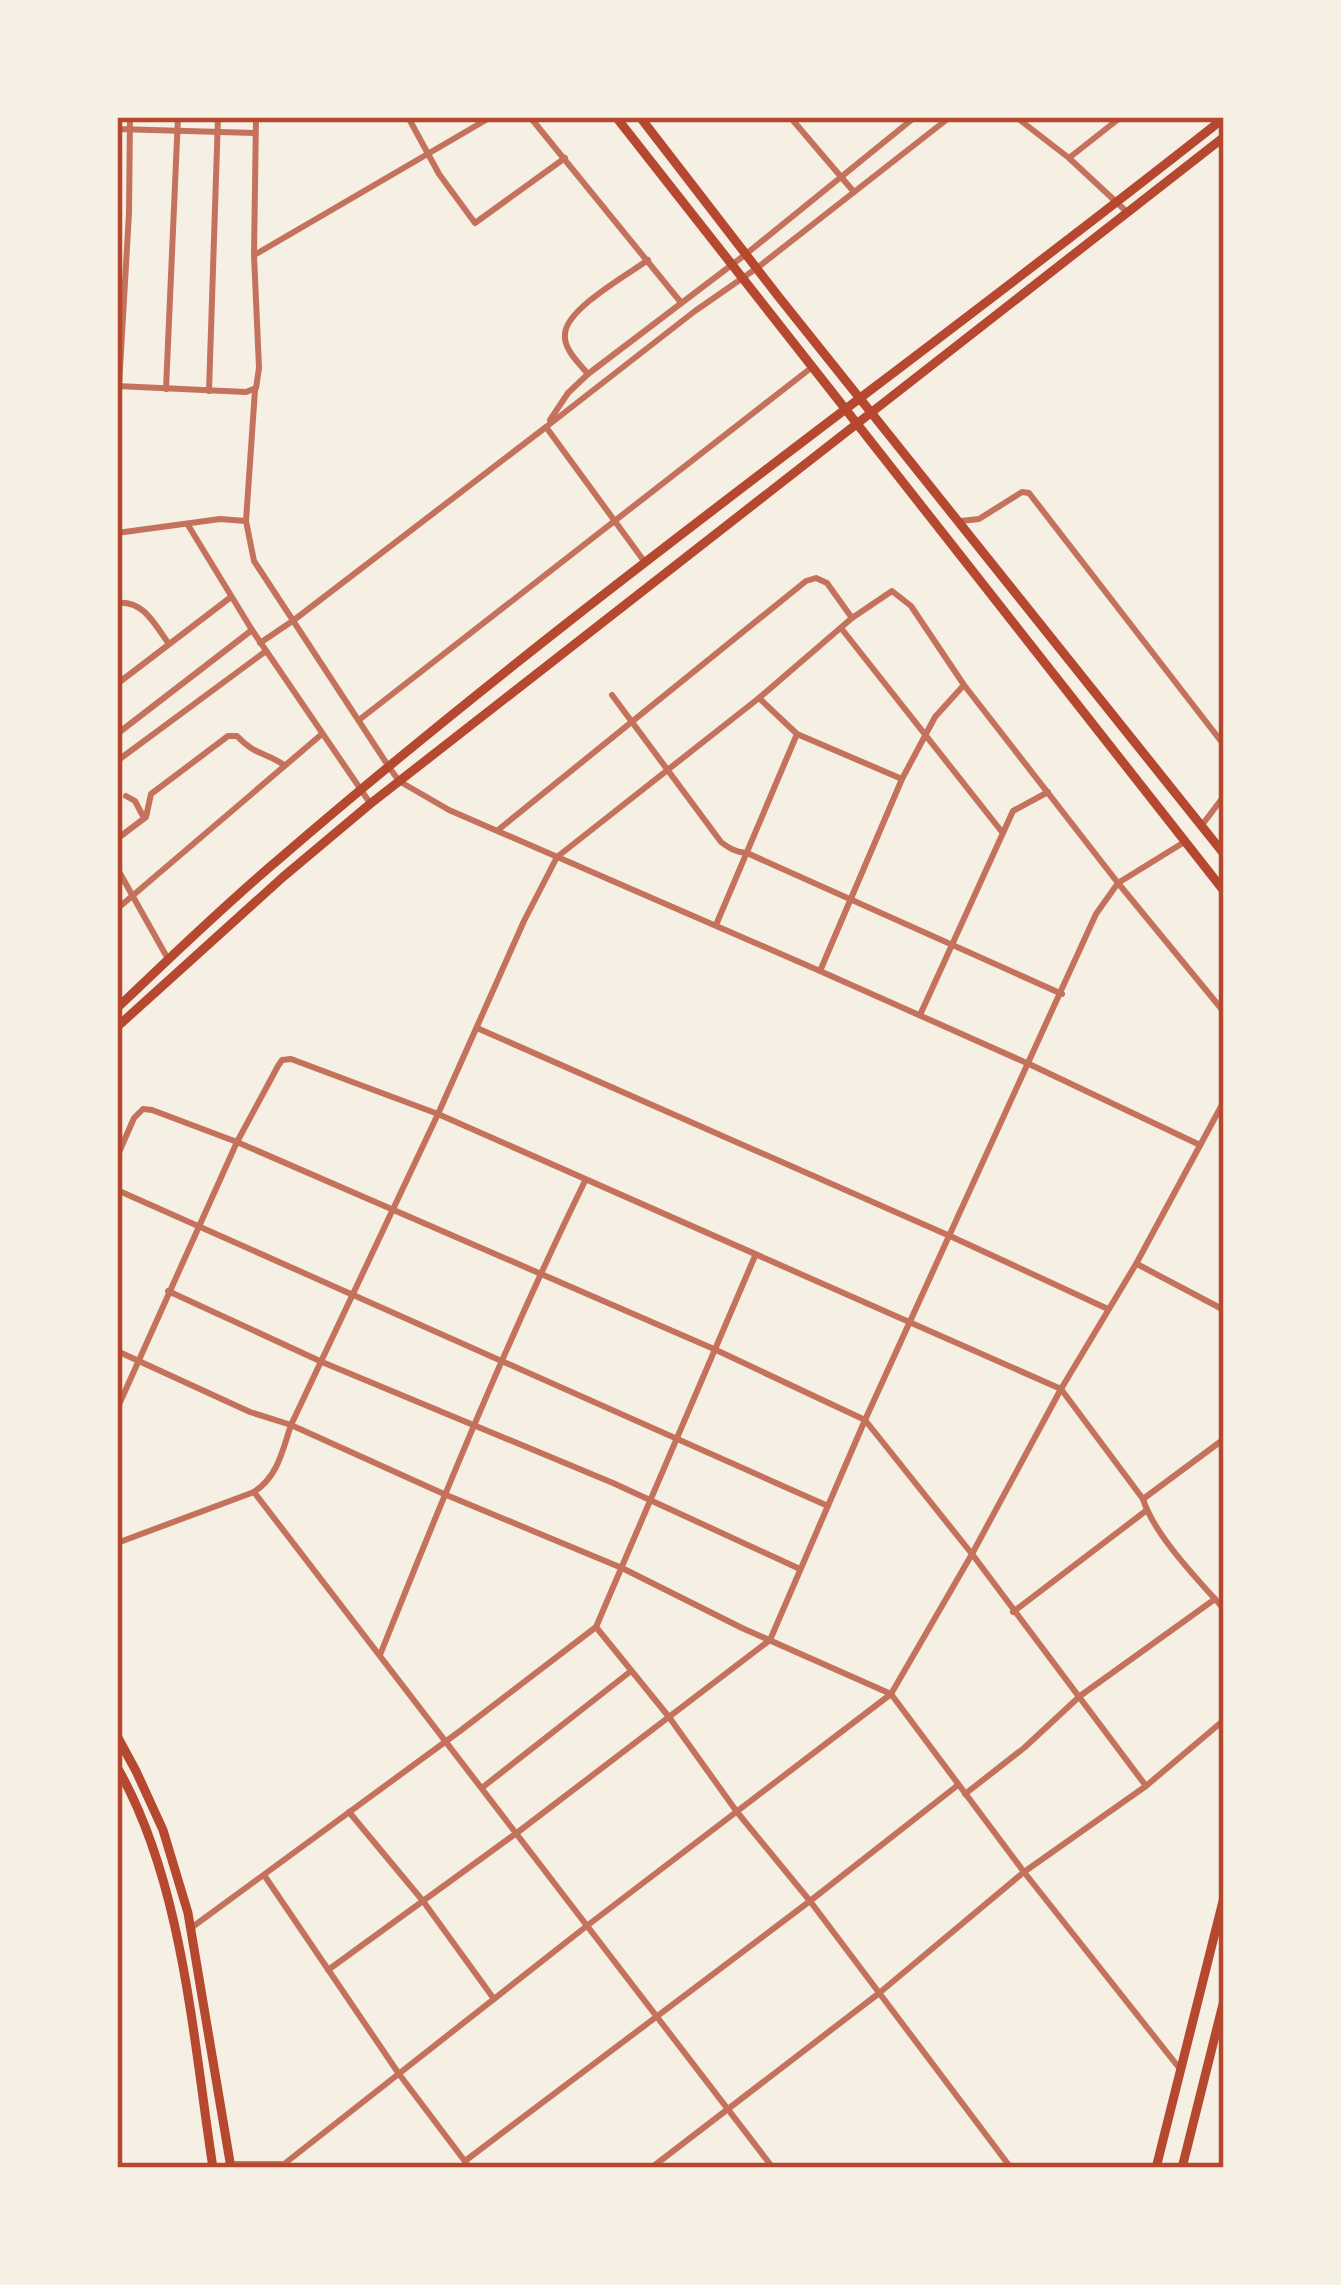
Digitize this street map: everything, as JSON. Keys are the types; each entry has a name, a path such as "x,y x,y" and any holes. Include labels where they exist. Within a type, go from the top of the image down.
{"main road":[{"path":"616,117 1224,891"},
{"path":"640,117 1224,854"},
{"path":"117,1008 359,790 646,562 1224,118"},
{"path":"117,1027 370,804 1224,137"},
{"path":"676,192 689,181"},
{"path":"117,1736 163,1830 191,1928 223,2167"},
{"path":"117,1767 155,1855 176,1933 223,2167"},
{"path":"1156,2168 1224,1897"},
{"path":"1182,2168 1224,2000"}],"street":[{"path":"130,117 118,386 255,390"},
{"path":"166,389 178,117"},
{"path":"209,391 218,117"},
{"path":"256,117 254,255 259,368 247,521 254,561 400,781 449,810 920,1015 1200,1144"},
{"path":"408,117 475,223 565,158"},
{"path":"254,255 491,117"},
{"path":"530,117 680,302"},
{"path":"790,117 854,192"},
{"path":"546,427 568,393 588,374 915,117"},
{"path":"117,761 950,117"},
{"path":"1016,117 1127,212"},
{"path":"1069,158 1121,117"},
{"path":"117,129 255,133"},
{"path":"117,212 129,213"},
{"path":"588,374 564,337 572,314 648,260"},
{"path":"359,720 813,367"},
{"path":"546,427 646,562"},
{"path":"958,522 979,519 1028,493 1224,745"},
{"path":"120,534 220,519 247,521"},
{"path":"972,540 979,519"},
{"path":"188,525 263,647 370,804"},
{"path":"498,830 806,581 816,578 826,583 852,618"},
{"path":"117,1544 254,1492 278,1467 291,1425 557,857 759,698 852,618 892,591 910,606 964,685 1224,1012"},
{"path":"117,684 231,597"},
{"path":"117,603 144,610 169,644"},
{"path":"841,628 1002,832"},
{"path":"117,734 252,630"},
{"path":"820,971 902,779 935,717 964,685"},
{"path":"612,694 721,842 1062,994"},
{"path":"759,698 797,734 902,779"},
{"path":"117,909 322,734"},
{"path":"716,925 797,734"},
{"path":"117,838 149,812 151,794 228,736 238,736 252,752 285,766"},
{"path":"920,1015 1013,811 1048,792"},
{"path":"126,796 135,801 144,818"},
{"path":"1202,825 1224,796"},
{"path":"1191,813 1215,806"},
{"path":"328,1970 770,1640 1096,914 1118,884 1186,842"},
{"path":"117,868 168,959"},
{"path":"117,892 127,885"},
{"path":"477,1028 1108,1309"},
{"path":"117,1408 237,1142 278,1066 292,1059 438,1114 1061,1389 1181,1559 1224,1609"},
{"path":"223,2167 282,2166 891,1694 1224,1101"},
{"path":"117,1157 134,1118 142,1109 152,1110 237,1142 714,1349 865,1420 1146,1786"},
{"path":"380,1655 444,1494 585,1181"},
{"path":"117,1190 829,1506"},
{"path":"191,1928 596,1627 754,1256"},
{"path":"1136,1264 1224,1310"},
{"path":"169,1291 800,1569"},
{"path":"117,1351 622,1568 891,1694 1180,2069"},
{"path":"1143,1499 1224,1438"},
{"path":"254,1492 773,2168"},
{"path":"1013,1612 1147,1510"},
{"path":"965,1794 1080,1696 1215,1599"},
{"path":"596,1627 1011,2168"},
{"path":"483,1787 632,1671"},
{"path":"651,2168 878,1994 1024,1872 1146,1786 1224,1720"},
{"path":"264,1875 468,2165 958,1784"},
{"path":"349,1812 423,1901 494,1999"}]}
